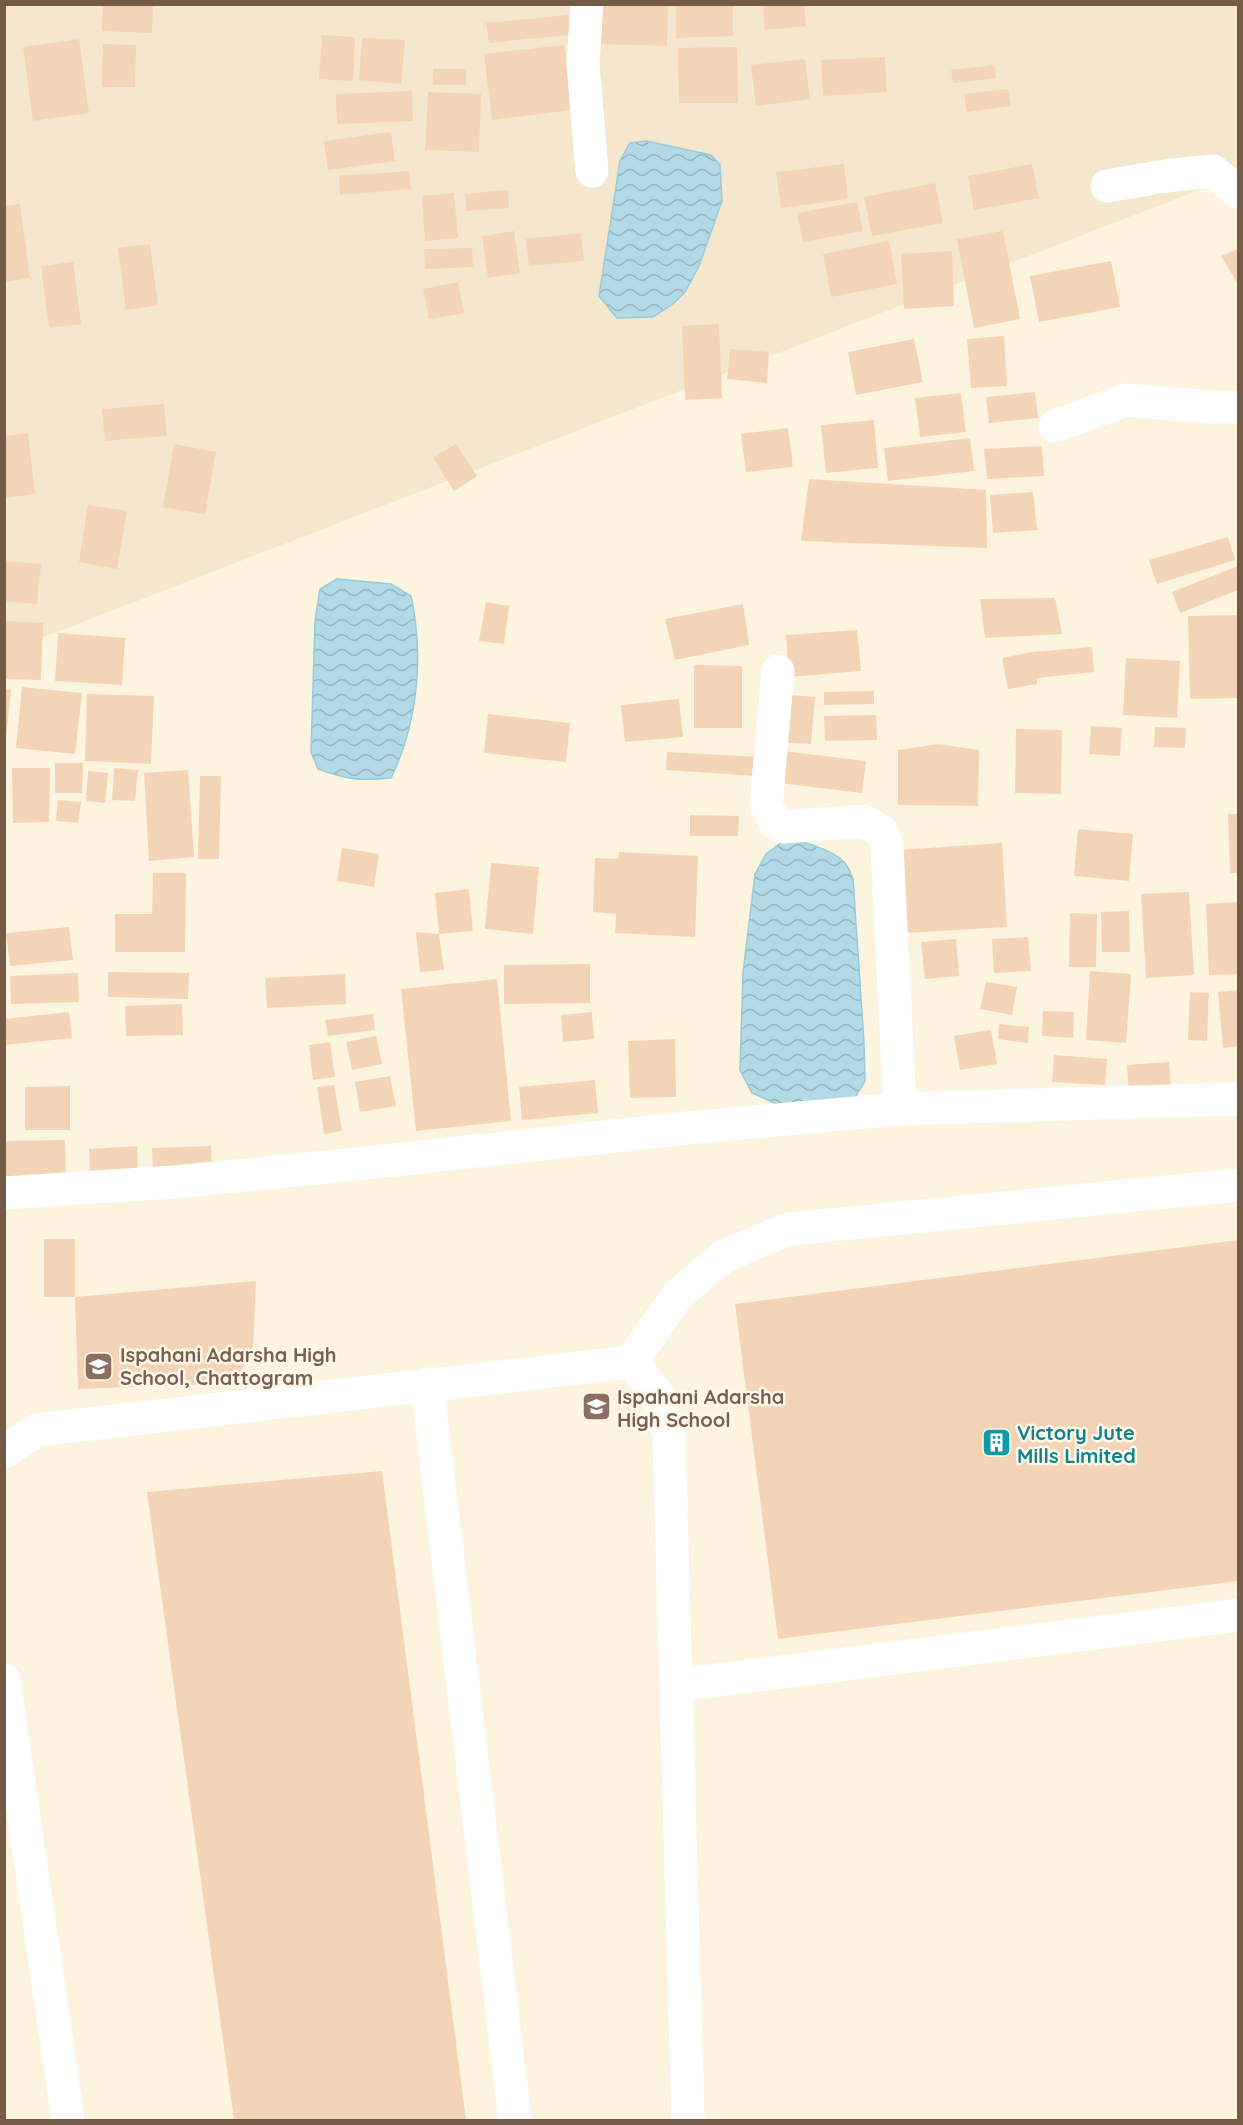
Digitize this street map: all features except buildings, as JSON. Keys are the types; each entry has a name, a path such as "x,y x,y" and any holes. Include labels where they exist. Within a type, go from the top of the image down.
{"street":[{"path":"587,4 583,64 592,171"},
{"path":"1107,186 1213,171 1239,192"},
{"path":"1055,426 1126,400 1239,407"},
{"path":"778,671 766,805 774,822 782,827 864,821 882,832 887,846 900,1108"},
{"path":"4,1193 174,1182 900,1108 1239,1099"},
{"path":"4,1452 37,1430 632,1362 677,1296 724,1256 789,1229 1239,1185"},
{"path":"632,1362 658,1395 669,1437 688,2121"},
{"path":"427,1384 515,2121"},
{"path":"676,1685 1239,1615"},
{"path":"4,1680 68,2121"}],"shaded area":[{"path":"5,5 1238,5 1238,175 5,652"}],"water":[{"path":"646,141 711,155 720,165 722,201 699,266 685,292 674,303 653,317 617,318 599,296 620,161 630,143"},
{"path":"337,579 391,584 411,596 417,642 416,689 407,735 391,778 354,779 329,773 318,769 311,752 315,621 320,589"},
{"path":"786,839 828,851 847,866 853,879 865,1081 854,1099 779,1105 752,1093 740,1070 743,973 755,874 766,854"}],"place":[{"name":"Ispahani Adarsha High School, Chattogram","path":"99,1366"},
{"name":"Ispahani Adarsha High School","path":"596,1407"},
{"name":"Victory Jute Mills Limited","path":"996,1443"}]}
